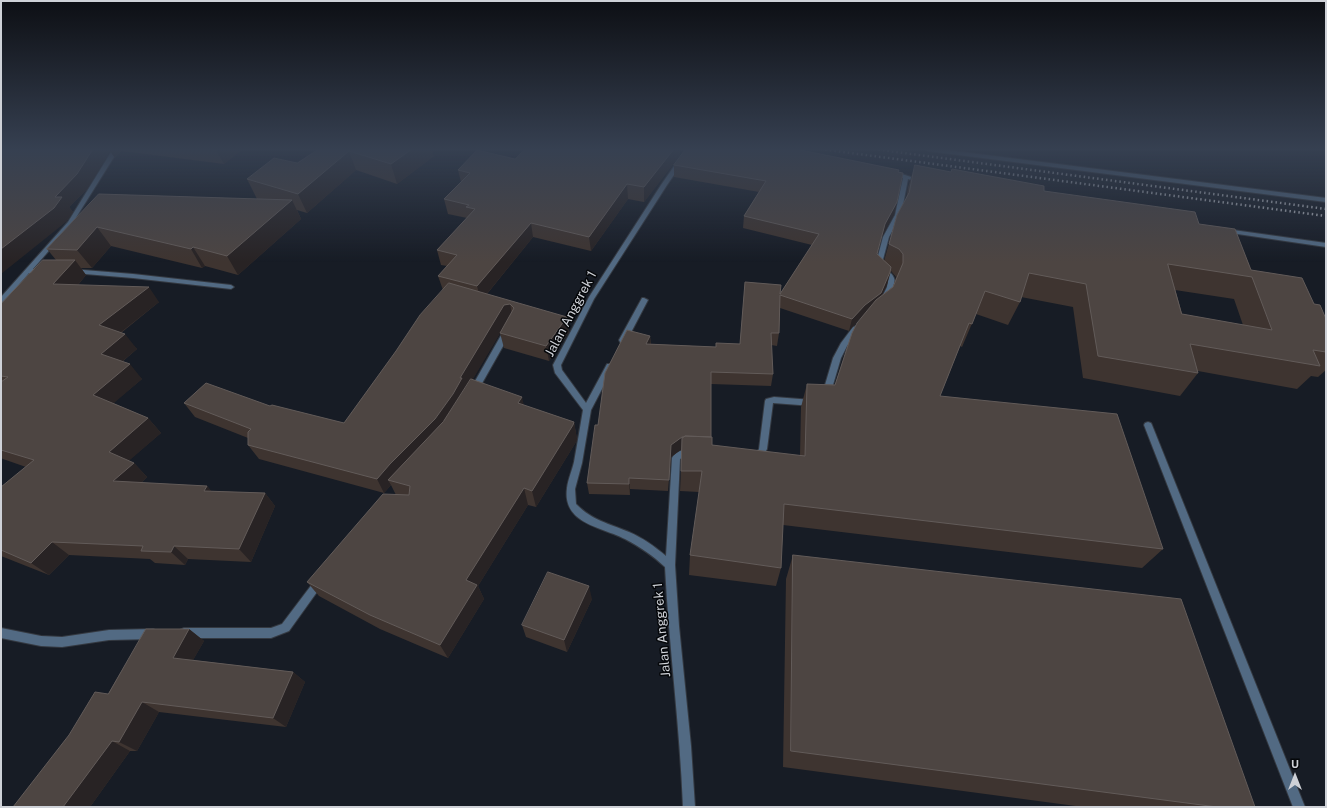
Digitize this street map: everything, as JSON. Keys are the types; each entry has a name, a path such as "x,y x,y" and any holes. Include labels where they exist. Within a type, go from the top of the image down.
{"street":[{"path":"1,301 70,223 93,187"},
{"name":"Jalan Anggrek 1","path":"663,187 591,299 557,365 558,371 587,410 578,463 571,489 572,506 583,517 626,535 649,547 670,565 671,602 688,764 690,807"},
{"path":"881,308 892,279 890,275 878,267 886,237 898,215 904,187"},
{"path":"1222,187 1326,200"},
{"path":"1218,230 1326,245"},
{"path":"28,271 52,271"},
{"path":"68,271 134,276 231,287"},
{"path":"587,410 644,300"},
{"path":"469,398 512,323"},
{"path":"745,456 757,455 763,449 768,402 770,400 815,403 824,400 837,358 844,345 860,324"},
{"path":"1148,425 1299,807"},
{"path":"670,565 676,458 682,453 698,454"},
{"path":"174,633 271,633 280,630 285,628 325,575"},
{"path":"1,633 41,641 62,642 109,635 159,634"}],"building":[{"path":"1,187 65,187 55,197 62,197 54,208 1,249"},
{"path":"273,187 307,187 298,194"},
{"path":"456,187 625,187 589,237 531,223 477,286 438,276 457,255 437,250 475,209 466,207 469,205 444,199"},
{"path":"762,187 900,187 897,202 885,224 877,254 891,267 881,293 865,305 852,319 780,295 779,333 771,333 773,374 711,372 711,437 685,436 671,445 669,480 629,478 629,484 587,483 595,425 598,425 605,373 627,330 650,336 646,344 716,347 716,343 740,344 745,282 781,285 780,294 819,234 744,216"},
{"path":"910,187 1044,187 1044,191 1195,212 1199,224 1235,229 1251,270 1302,278 1314,304 1320,305 1326,319 1326,352 1313,350 1320,366 1190,344 1198,373 1098,356 1086,284 1029,273 1020,302 985,291 972,324 969,323 940,396 1117,414 1163,549 784,504 781,568 690,555 702,471 681,471 682,438 685,436 712,437 712,445 805,456 807,384 835,385 852,333 857,323 876,300 893,287 903,263 903,254 899,249 889,244 897,215 909,193","holes":["1168,264 1252,277 1272,330 1182,314"]},
{"path":"99,194 292,200 227,256 193,247 191,249 97,227 77,250 47,249"},
{"path":"43,260 75,260 53,284 149,287 99,325 125,334 101,354 130,364 93,395 148,418 109,452 134,463 113,481 207,486 204,491 265,493 239,549 174,546 171,552 141,551 143,546 52,542 31,563 1,550 1,487 34,460 1,450 1,382 8,377 1,376 1,304"},
{"path":"449,283 567,317 546,346 500,333 514,308 510,304 504,305 460,378 462,378 453,394 435,419 377,479 248,445 248,432 251,429 184,403 206,383 270,406 272,405 344,423 420,315"},
{"path":"471,379 522,397 518,403 574,422 532,491 524,488 466,580 477,585 440,645 370,615 307,582 383,494 409,495 410,486 388,480 443,422"},
{"path":"793,555 1181,599 1255,807 1217,807 791,751"},
{"path":"548,572 589,586 564,640 522,625"},
{"path":"146,629 189,629 173,658 293,672 273,718 142,702 119,742 112,741 63,807 13,807 69,735 95,692 108,694"}],"railway":[{"path":"1105,187 1326,216"},
{"path":"1158,187 1326,209"}]}
